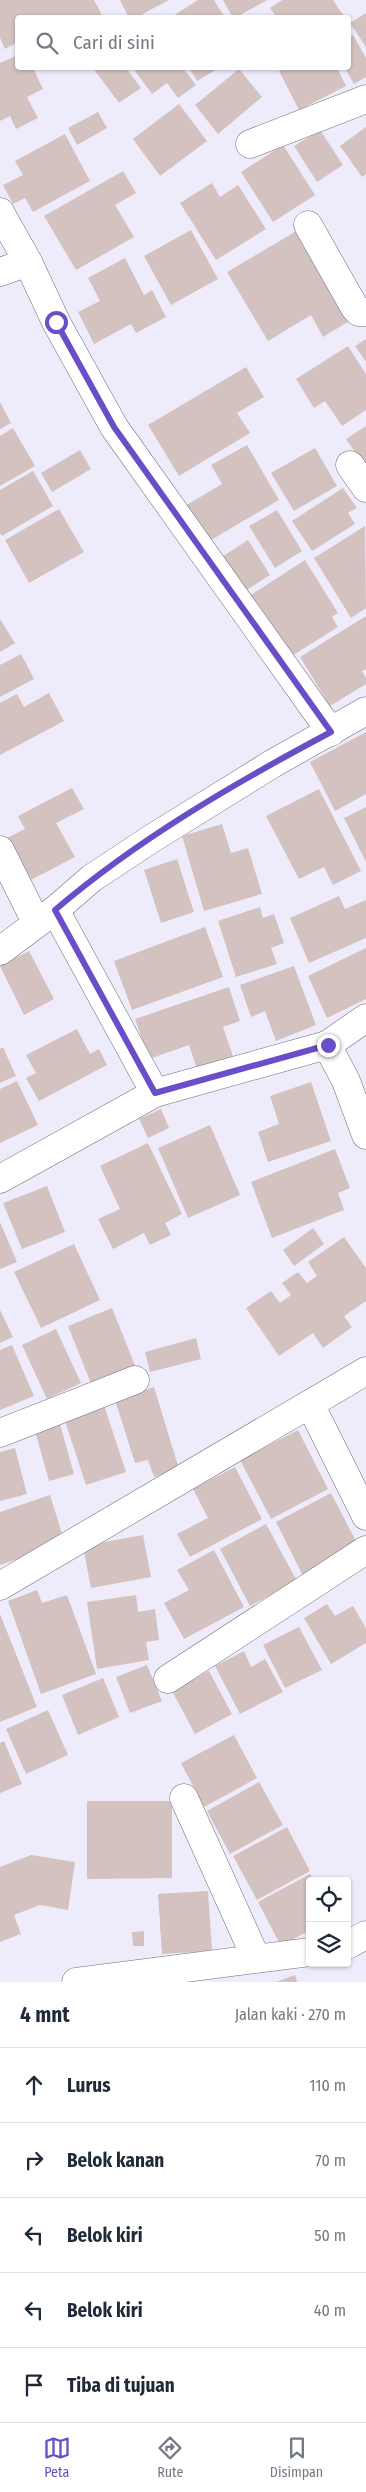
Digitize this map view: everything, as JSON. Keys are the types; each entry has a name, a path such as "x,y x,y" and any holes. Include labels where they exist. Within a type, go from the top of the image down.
{"street":[{"path":"250,144 366,100"},
{"path":"0,212 28,262 56,322 114,427 331,732"},
{"path":"308,225 356,308 359,312 366,312"},
{"path":"0,272 28,262"},
{"path":"350,465 366,488"},
{"path":"0,951 92,878 151,839 272,764 366,711"},
{"path":"0,850 46,916 155,1093"},
{"path":"0,1179 155,1093 328,1045 366,1018"},
{"path":"328,1045 346,1081 366,1135"},
{"path":"0,1586 366,1371"},
{"path":"0,1433 134,1380"},
{"path":"310,1404 366,1516"},
{"path":"168,1679 366,1550"},
{"path":"184,1798 256,1958"},
{"path":"351,1943 366,1935"},
{"path":"76,1982 306,1952"}],"building":[{"path":"0,0 94,0 102,15 15,15 15,44 5,49 0,38"},
{"path":"120,0 169,0 141,15 128,15"},
{"path":"198,0 214,0 223,15 175,15"},
{"path":"223,0 267,0 240,15 231,15"},
{"path":"282,0 333,0 343,15 275,15 270,8"},
{"path":"366,13 366,47 351,24 351,22"},
{"path":"353,35 366,58 366,77 354,84 346,70 351,70 351,36"},
{"path":"15,56 15,70 34,70 43,89 27,97 38,118 16,129 10,116 0,121 0,63"},
{"path":"94,70 128,70 141,88 119,103"},
{"path":"134,70 185,70 196,85 178,98 167,83 152,94"},
{"path":"190,70 216,70 197,81"},
{"path":"238,70 240,70 262,97 218,134 195,105"},
{"path":"338,70 346,86 299,110 279,71"},
{"path":"179,104 207,141 160,176 133,139"},
{"path":"98,112 107,128 77,145 68,128"},
{"path":"366,127 366,174 362,177 340,146"},
{"path":"320,130 343,165 317,182 294,146"},
{"path":"65,134 90,181 33,212 25,198 13,204 3,185 23,175 15,161"},
{"path":"283,145 315,195 273,222 241,172"},
{"path":"123,171 136,193 115,205 134,237 76,270 44,216"},
{"path":"212,183 220,197 238,185 266,229 216,260 180,203"},
{"path":"300,229 353,319 323,337 311,315 268,341 227,272"},
{"path":"191,230 218,279 171,305 144,256"},
{"path":"125,258 144,295 152,290 166,317 136,333 131,324 94,344 78,312 100,301 88,278"},
{"path":"366,339 366,362 355,346"},
{"path":"348,346 366,374 366,410 342,426 325,401 314,408 296,379"},
{"path":"246,367 264,397 237,413 250,433 179,476 148,425"},
{"path":"0,402 11,423 0,429"},
{"path":"366,426 366,469 346,439"},
{"path":"13,428 35,466 0,486 0,436"},
{"path":"247,445 279,500 206,543 185,506 222,484 211,465"},
{"path":"315,448 337,486 294,511 271,473"},
{"path":"80,450 91,469 52,492 41,473"},
{"path":"33,471 53,506 2,536 0,533 0,490"},
{"path":"343,488 357,508 348,513 355,524 312,551 292,521"},
{"path":"59,509 84,552 29,583 5,540"},
{"path":"277,510 302,551 275,568 249,526"},
{"path":"365,526 366,608 351,618 314,558"},
{"path":"248,540 270,575 242,593 220,558"},
{"path":"305,560 338,613 332,617 338,627 290,657 251,595"},
{"path":"366,616 366,669 362,671 366,678 366,684 330,706 300,657"},
{"path":"0,619 15,643 0,652"},
{"path":"21,654 34,679 0,697 0,665"},
{"path":"49,693 64,721 0,755 0,703 17,694 24,707"},
{"path":"366,732 366,794 335,811 310,762"},
{"path":"72,788 84,809 56,823 75,857 27,882 5,839 25,829 18,816"},
{"path":"319,789 361,871 333,885 324,867 299,879 266,816"},
{"path":"366,807 366,862 344,818"},
{"path":"222,824 231,853 248,848 262,894 204,911 182,836"},
{"path":"177,859 194,912 161,923 144,870"},
{"path":"339,896 345,909 366,900 366,938 309,963 290,918"},
{"path":"260,907 263,918 274,914 284,943 271,948 277,964 236,977 218,921"},
{"path":"205,927 223,977 132,1010 114,961"},
{"path":"366,948 366,999 327,1018 308,976"},
{"path":"29,951 54,999 24,1015 0,966"},
{"path":"294,966 316,1025 276,1041 265,1011 251,1017 240,985"},
{"path":"229,987 240,1021 223,1027 233,1056 197,1069 189,1045 149,1059 135,1019"},
{"path":"77,1029 90,1054 99,1049 107,1065 39,1101 26,1078 36,1073 26,1055"},
{"path":"3,1047 16,1076 0,1083 0,1049"},
{"path":"17,1081 38,1125 0,1143 0,1089"},
{"path":"311,1082 331,1141 268,1162 258,1132 279,1124 270,1096"},
{"path":"161,1109 169,1128 148,1138 139,1119"},
{"path":"210,1125 240,1195 188,1218 158,1148"},
{"path":"148,1143 182,1214 165,1223 171,1235 150,1245 144,1233 113,1249 98,1219 120,1209 100,1166"},
{"path":"335,1149 350,1188 338,1193 344,1210 272,1238 251,1182"},
{"path":"47,1186 65,1232 22,1249 3,1203"},
{"path":"0,1222 17,1262 0,1269"},
{"path":"313,1228 324,1244 294,1266 283,1250"},
{"path":"344,1237 366,1268 366,1301 344,1316 352,1327 323,1348 313,1333 279,1356 246,1308 271,1291 280,1303 291,1295 282,1283 298,1272 307,1283 317,1276 308,1262"},
{"path":"74,1244 100,1300 41,1328 14,1272"},
{"path":"112,1308 136,1368 92,1386 68,1326"},
{"path":"0,1310 13,1337 0,1343"},
{"path":"56,1329 81,1383 47,1399 22,1345"},
{"path":"196,1338 201,1359 150,1372 145,1352"},
{"path":"12,1345 34,1396 0,1410 0,1350"},
{"path":"154,1387 179,1469 154,1477 148,1460 135,1463 115,1400"},
{"path":"102,1399 126,1472 86,1485 62,1412"},
{"path":"60,1424 74,1474 49,1481 35,1431"},
{"path":"298,1430 328,1489 271,1519 240,1460"},
{"path":"15,1448 27,1494 0,1501 0,1452"},
{"path":"235,1467 262,1519 190,1557 177,1534 208,1518 193,1489"},
{"path":"331,1493 359,1547 303,1576 276,1522"},
{"path":"50,1495 65,1543 0,1565 0,1512"},
{"path":"266,1524 297,1581 250,1606 220,1549"},
{"path":"143,1535 151,1577 91,1588 83,1546"},
{"path":"214,1550 244,1607 184,1639 164,1603 189,1590 177,1570"},
{"path":"37,1590 42,1603 67,1595 96,1674 41,1694 8,1601"},
{"path":"136,1595 138,1612 155,1609 159,1640 146,1642 149,1660 97,1669 87,1602"},
{"path":"327,1604 335,1616 353,1606 366,1628 366,1643 331,1664 304,1618"},
{"path":"0,1614 37,1707 0,1722"},
{"path":"299,1627 322,1670 285,1688 263,1645"},
{"path":"244,1651 251,1667 265,1659 283,1692 240,1714 215,1666"},
{"path":"147,1665 162,1701 130,1713 116,1677"},
{"path":"209,1671 232,1714 195,1734 172,1691"},
{"path":"103,1678 119,1717 78,1735 62,1695"},
{"path":"48,1710 68,1755 26,1774 6,1729"},
{"path":"234,1735 257,1778 204,1807 181,1763"},
{"path":"4,1741 22,1784 0,1793 0,1743"},
{"path":"259,1782 283,1825 230,1854 207,1811"},
{"path":"87,1801 172,1801 172,1878 87,1879"},
{"path":"287,1827 310,1871 257,1900 233,1856"},
{"path":"31,1855 75,1862 68,1910 40,1905 14,1915 21,1934 0,1942 0,1867"},
{"path":"310,1874 312,1877 306,1877 306,1932 281,1946 258,1902"},
{"path":"208,1891 212,1951 162,1954 158,1894"},
{"path":"144,1931 144,1946 133,1946 132,1932"},
{"path":"295,1975 297,1982 276,1982"}],"route":[{"path":"56,322 114,427 331,732 272,764 151,839 92,878 55,910 155,1093 328,1045"}]}
